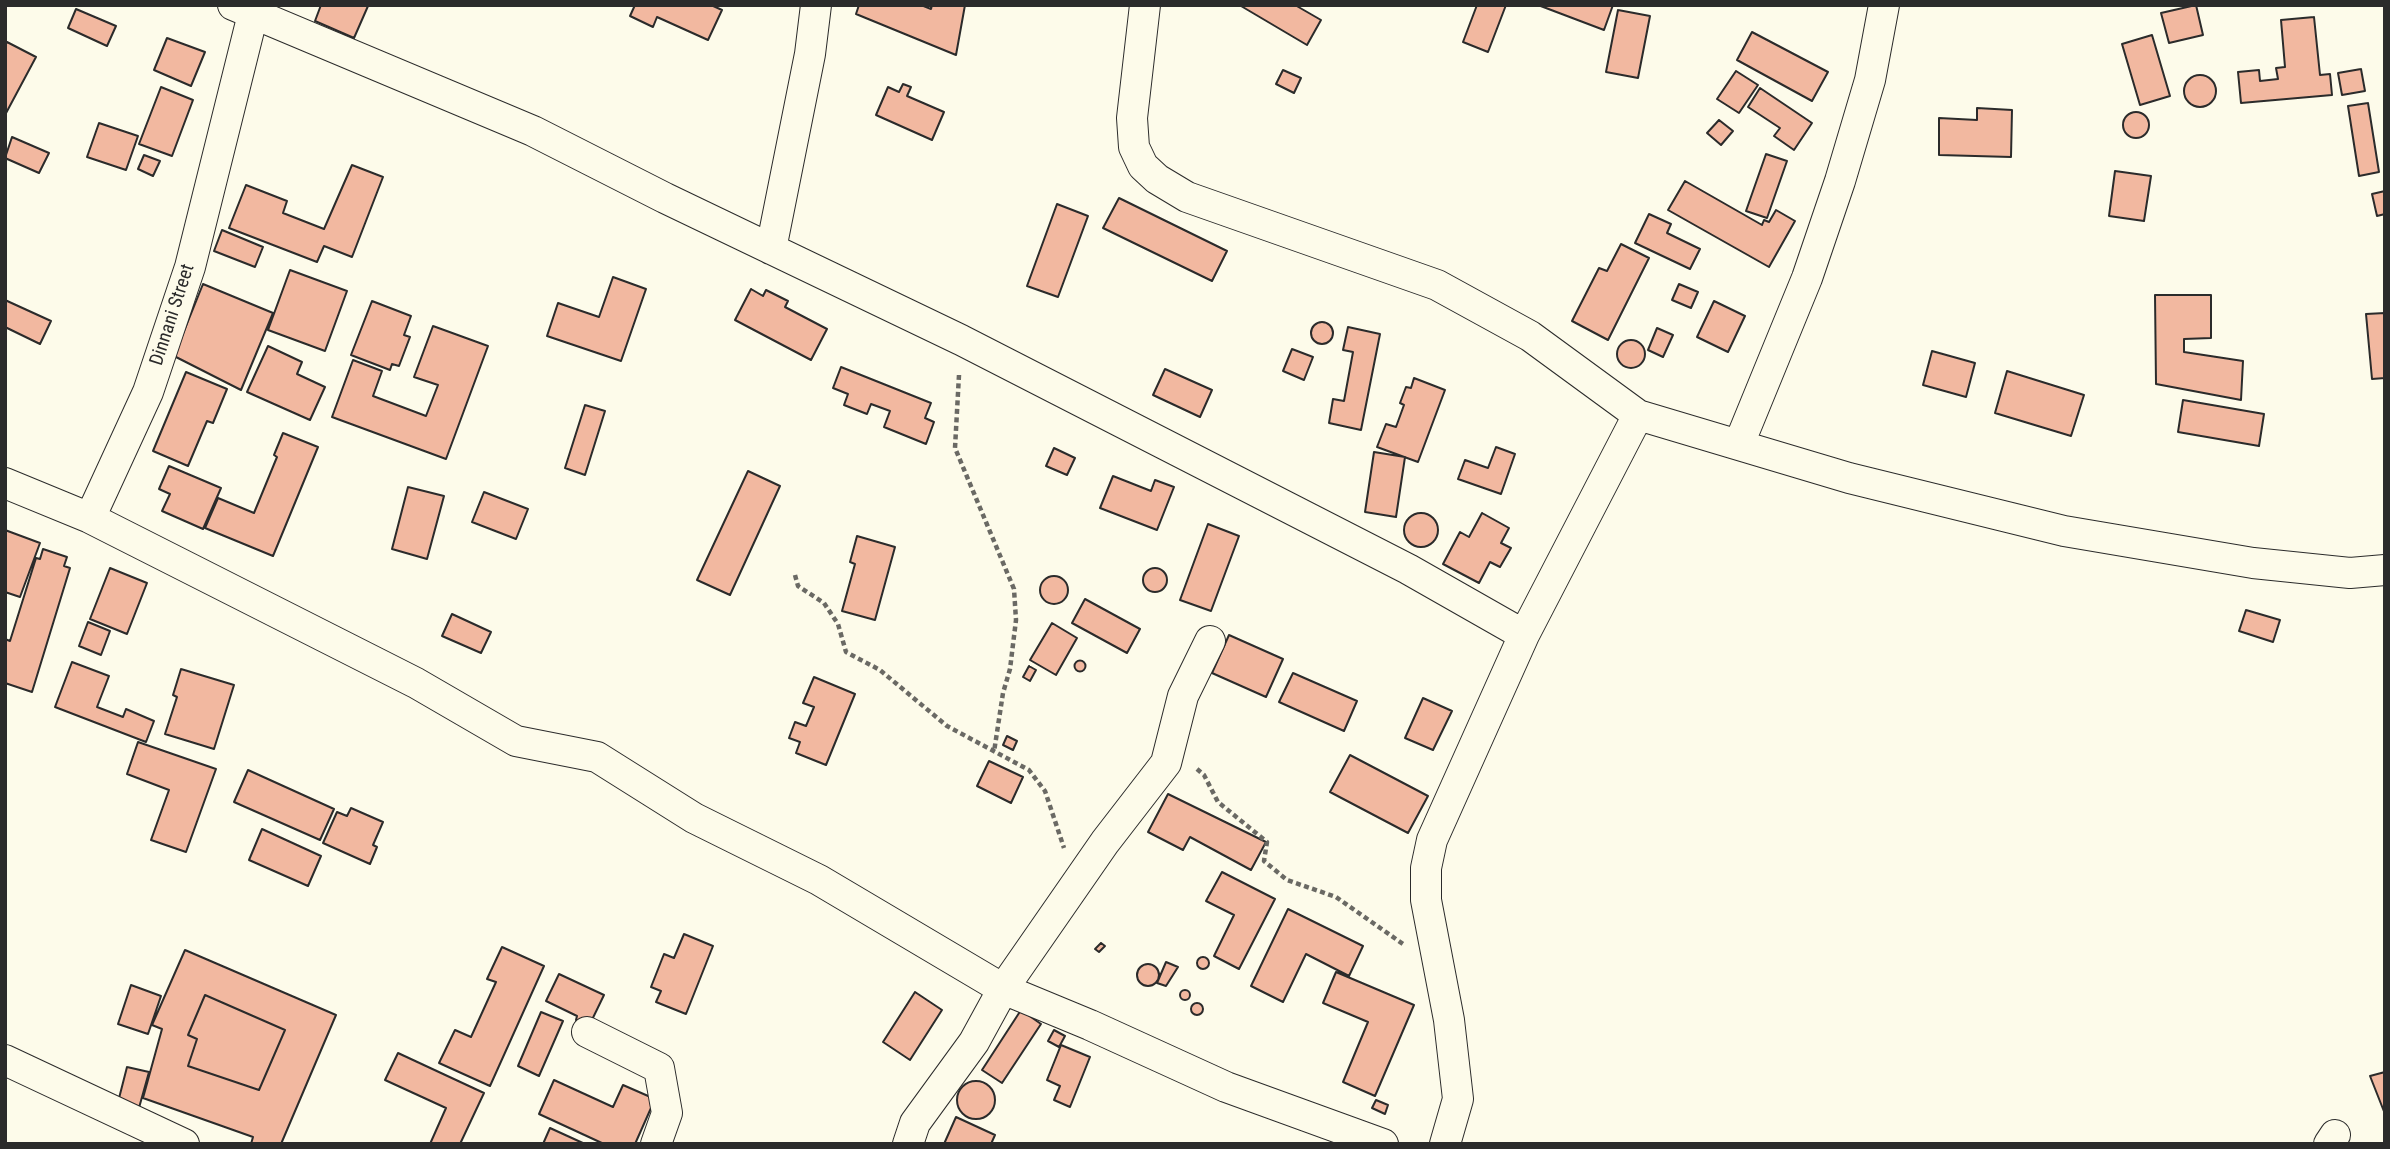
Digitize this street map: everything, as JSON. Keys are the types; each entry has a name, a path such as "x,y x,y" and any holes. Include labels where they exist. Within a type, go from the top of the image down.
{"street":[{"path":"771,250 810,54 816,5"},
{"path":"1144,5 1132,118 1134,147 1143,166 1157,179 1187,197 1437,285 1530,336 1638,415 1849,478 2064,531 2253,564 2350,573 2385,570"},
{"path":"1739,444 1807,278 1840,181 1870,80 1884,5"},
{"path":"243,10 533,131 771,250 961,340 1408,569 1524,635"},
{"name":"Dinnani Street","path":"90,518 148,392 190,267 243,10"},
{"path":"1445,1144 1458,1100 1449,1020 1436,965 1426,900 1426,868 1432,840 1524,635 1638,415"},
{"path":"5,483 90,518 416,683 516,741 597,757 694,818 819,880 1003,989 1226,1087 1383,1144"},
{"path":"908,1144 915,1123 974,1042 1003,989 1166,763 1183,696 1210,641"},
{"path":"587,1032 659,1068 667,1113 656,1144"},
{"path":"5,1060 184,1144"}],"path":[{"path":"961,340 955,448 1014,589 1016,620 1010,669 1003,693 994,752"},
{"path":"795,575 798,586 824,603 838,624 846,652 880,670 947,726 1029,770 1045,791 1064,849 1079,881"},
{"path":"1169,751 1204,775 1218,802 1260,834 1267,842 1265,860 1287,880 1336,897 1436,965"}],"building":[{"path":"321,5 368,6 354,38 315,21"},
{"path":"635,5 711,5 722,10 708,40 657,17 653,27 630,16"},
{"path":"859,5 921,5 931,9 932,5 965,5 956,55 856,14"},
{"path":"1295,5 1321,20 1307,45 1241,6"},
{"path":"1477,5 1506,5 1488,52 1463,42"},
{"path":"1538,5 1613,5 1604,30"},
{"path":"2196,5 2203,35 2169,43 2161,13"},
{"path":"76,9 116,26 107,46 68,28"},
{"path":"1618,10 1650,16 1638,78 1606,72"},
{"path":"2314,17 2320,75 2330,74 2332,95 2241,103 2238,72 2259,70 2260,81 2278,79 2276,68 2285,67 2281,20"},
{"path":"1752,32 1828,72 1812,101 1737,60"},
{"path":"2152,35 2170,96 2140,105 2122,44"},
{"path":"167,38 205,52 191,86 154,70"},
{"path":"7,42 36,57 5,115 5,46"},
{"path":"2361,69 2365,91 2342,95 2338,73"},
{"path":"1283,70 1301,78 1294,93 1276,84"},
{"path":"1736,71 1758,85 1739,113 1717,99"},
{"path":"2200,75 2211,80 2216,91 2211,102 2200,107 2189,102 2184,91 2189,80"},
{"path":"903,84 911,87 907,96 944,112 932,140 876,115 888,87 899,92"},
{"path":"161,87 193,100 172,156 139,144"},
{"path":"1760,88 1812,123 1794,150 1774,136 1780,128 1748,107"},
{"path":"2368,103 2379,172 2359,176 2348,106"},
{"path":"1977,108 2012,110 2011,157 1939,155 1939,118 1977,120"},
{"path":"2136,112 2146,115 2149,125 2146,135 2136,138 2126,135 2123,125 2126,115"},
{"path":"1719,120 1733,131 1721,145 1707,133"},
{"path":"99,123 138,136 126,170 87,157"},
{"path":"12,137 49,153 39,173 5,158"},
{"path":"1766,154 1787,161 1767,218 1746,211"},
{"path":"144,155 160,161 153,176 138,169"},
{"path":"352,165 383,177 352,257 324,246 317,262 229,228 246,185 287,201 283,213 324,229"},
{"path":"2115,171 2151,176 2144,221 2109,216"},
{"path":"1685,181 1762,225 1764,220 1769,222 1776,210 1795,221 1769,267 1668,210"},
{"path":"2385,191 2385,214 2377,216 2372,194"},
{"path":"1119,198 1227,251 1212,281 1103,228"},
{"path":"1057,204 1088,216 1058,297 1027,286"},
{"path":"1649,214 1671,224 1667,233 1700,249 1690,269 1635,243"},
{"path":"222,230 263,247 255,267 214,251"},
{"path":"1621,244 1649,258 1608,340 1572,321 1599,268 1607,271"},
{"path":"290,270 347,291 325,351 268,330"},
{"path":"613,277 646,289 621,361 547,336 558,303 599,317"},
{"path":"203,284 273,313 241,390 174,356"},
{"path":"1679,284 1698,292 1691,308 1672,300"},
{"path":"751,289 763,296 766,290 788,301 785,307 827,329 811,360 735,320"},
{"path":"2155,295 2211,295 2211,338 2184,339 2184,352 2243,361 2241,400 2156,384"},
{"path":"5,300 51,321 40,344 5,327"},
{"path":"372,301 411,316 404,335 410,337 399,366 392,364 390,370 351,355"},
{"path":"1714,301 1745,316 1728,352 1697,337"},
{"path":"2385,313 2385,378 2372,379 2366,314"},
{"path":"1318,322 1326,322 1333,329 1333,337 1326,344 1318,344 1311,337 1311,329"},
{"path":"433,326 488,346 446,459 332,417 353,360 382,371 373,396 426,416 438,385 414,377"},
{"path":"1348,327 1380,334 1361,430 1329,423 1333,399 1344,401 1353,352 1343,350"},
{"path":"1657,328 1673,335 1663,357 1648,350"},
{"path":"1631,340 1641,344 1645,354 1641,364 1631,368 1621,364 1617,354 1621,344"},
{"path":"268,346 302,362 297,374 325,387 310,420 247,392"},
{"path":"1292,349 1313,357 1304,380 1283,371"},
{"path":"1932,351 1975,363 1966,397 1923,385"},
{"path":"841,367 931,403 925,418 934,422 926,444 884,427 890,411 871,404 867,414 844,405 848,394 833,388"},
{"path":"1165,369 1212,390 1200,417 1153,395"},
{"path":"2007,371 2084,395 2071,436 1995,413"},
{"path":"186,372 227,389 213,423 207,421 188,466 153,451"},
{"path":"1414,378 1445,390 1418,462 1377,447 1386,424 1396,427 1404,405 1400,403 1406,387 1411,388"},
{"path":"2183,400 2264,414 2259,446 2178,432"},
{"path":"585,405 605,411 585,475 565,468"},
{"path":"283,433 318,447 273,556 205,528 218,498 254,513 277,457 274,455"},
{"path":"1496,447 1515,454 1501,494 1458,479 1465,460 1488,468"},
{"path":"1054,448 1075,458 1067,475 1046,466"},
{"path":"1374,452 1405,457 1396,517 1365,512"},
{"path":"169,466 221,488 203,529 162,511 170,494 159,489"},
{"path":"748,471 780,486 730,595 697,580"},
{"path":"1113,476 1151,491 1155,480 1174,487 1157,530 1100,508"},
{"path":"408,487 444,496 427,559 392,549"},
{"path":"484,492 528,509 516,539 472,522"},
{"path":"1421,513 1433,518 1438,530 1433,542 1421,547 1409,542 1404,530 1409,518"},
{"path":"1482,513 1509,528 1501,543 1511,548 1500,567 1490,562 1479,583 1443,564 1460,532 1469,537"},
{"path":"1208,524 1239,536 1211,611 1180,600"},
{"path":"5,530 40,543 20,597 5,592"},
{"path":"857,536 895,547 875,620 842,611 855,564 850,562"},
{"path":"43,549 67,557 64,566 70,568 32,692 5,683 5,639 10,641 36,558 40,559"},
{"path":"110,568 147,583 127,634 90,619"},
{"path":"1155,568 1164,571 1167,580 1164,589 1155,592 1146,589 1143,580 1146,571"},
{"path":"1054,576 1064,580 1068,590 1064,600 1054,604 1044,600 1040,590 1044,580"},
{"path":"1085,599 1140,629 1127,653 1072,623"},
{"path":"2246,610 2280,620 2273,642 2239,631"},
{"path":"452,614 491,632 481,653 442,636"},
{"path":"88,622 110,631 101,655 79,646"},
{"path":"1052,623 1077,638 1056,675 1030,660"},
{"path":"1229,635 1283,659 1266,697 1212,673"},
{"path":"1080,660 1086,666 1080,672 1074,666"},
{"path":"72,662 109,676 97,707 123,717 126,709 154,721 146,742 55,707"},
{"path":"1029,666 1036,670 1030,681 1023,677"},
{"path":"181,669 234,685 214,749 165,734 177,697 173,695"},
{"path":"1293,673 1357,701 1344,731 1279,702"},
{"path":"814,677 855,694 826,765 796,753 800,742 789,738 795,722 806,726 814,707 803,703"},
{"path":"1423,698 1452,711 1433,750 1405,738"},
{"path":"1007,736 1017,741 1013,750 1003,745"},
{"path":"138,742 216,769 186,852 151,840 169,790 127,774"},
{"path":"1350,755 1428,796 1408,833 1330,792"},
{"path":"989,761 1023,777 1011,803 977,786"},
{"path":"248,770 334,809 320,840 234,802"},
{"path":"1168,794 1266,842 1251,870 1190,837 1183,850 1148,832"},
{"path":"351,808 383,822 373,845 377,847 370,864 323,843 337,812 347,816"},
{"path":"262,829 321,856 308,886 249,860"},
{"path":"1222,872 1275,899 1239,969 1214,956 1234,915 1206,901"},
{"path":"1288,909 1363,946 1349,976 1306,954 1283,1002 1251,986"},
{"path":"684,934 713,946 686,1014 656,1002 661,991 651,987 664,954 674,958"},
{"path":"1101,943 1105,946 1099,952 1095,949"},
{"path":"502,947 544,966 490,1086 439,1063 455,1030 471,1037 496,982 487,979"},
{"path":"185,950 336,1015 281,1144 251,1144 253,1137 143,1098 162,1029 152,1025","holes":["205,995 285,1030 259,1090 188,1066 197,1039 188,1035"]},
{"path":"1198,958 1208,958 1208,968 1198,968"},
{"path":"1166,962 1178,967 1166,986 1157,983"},
{"path":"1148,964 1158,971 1159,975 1152,985 1148,986 1138,979 1137,975 1144,965"},
{"path":"1336,972 1414,1005 1375,1096 1343,1082 1368,1022 1323,1003"},
{"path":"559,974 604,995 589,1026 576,1020 577,1016 546,1001"},
{"path":"131,985 161,996 148,1034 118,1024"},
{"path":"1185,990 1189,991 1189,999 1185,1000 1181,999 1180,995 1181,991"},
{"path":"915,992 942,1010 910,1060 883,1042"},
{"path":"205,995 285,1030 259,1090 188,1066 197,1039 188,1035"},
{"path":"1197,1003 1203,1009 1197,1015 1191,1009"},
{"path":"1021,1010 1041,1024 1002,1083 982,1070"},
{"path":"541,1012 563,1021 539,1076 518,1066"},
{"path":"1054,1030 1065,1036 1059,1047 1048,1041"},
{"path":"1061,1045 1090,1057 1070,1107 1054,1100 1060,1086 1047,1080"},
{"path":"398,1053 484,1093 460,1144 430,1144 446,1108 385,1080"},
{"path":"127,1067 149,1072 137,1115 116,1110"},
{"path":"2385,1072 2385,1114 2370,1076"},
{"path":"554,1080 613,1107 623,1085 655,1099 635,1144 604,1144 539,1114"},
{"path":"976,1081 989,1087 995,1100 989,1113 976,1119 963,1113 957,1100 963,1087"},
{"path":"1376,1100 1388,1105 1385,1114 1372,1108"},
{"path":"956,1117 995,1135 991,1144 944,1144"},
{"path":"550,1128 585,1144 543,1144"}]}
